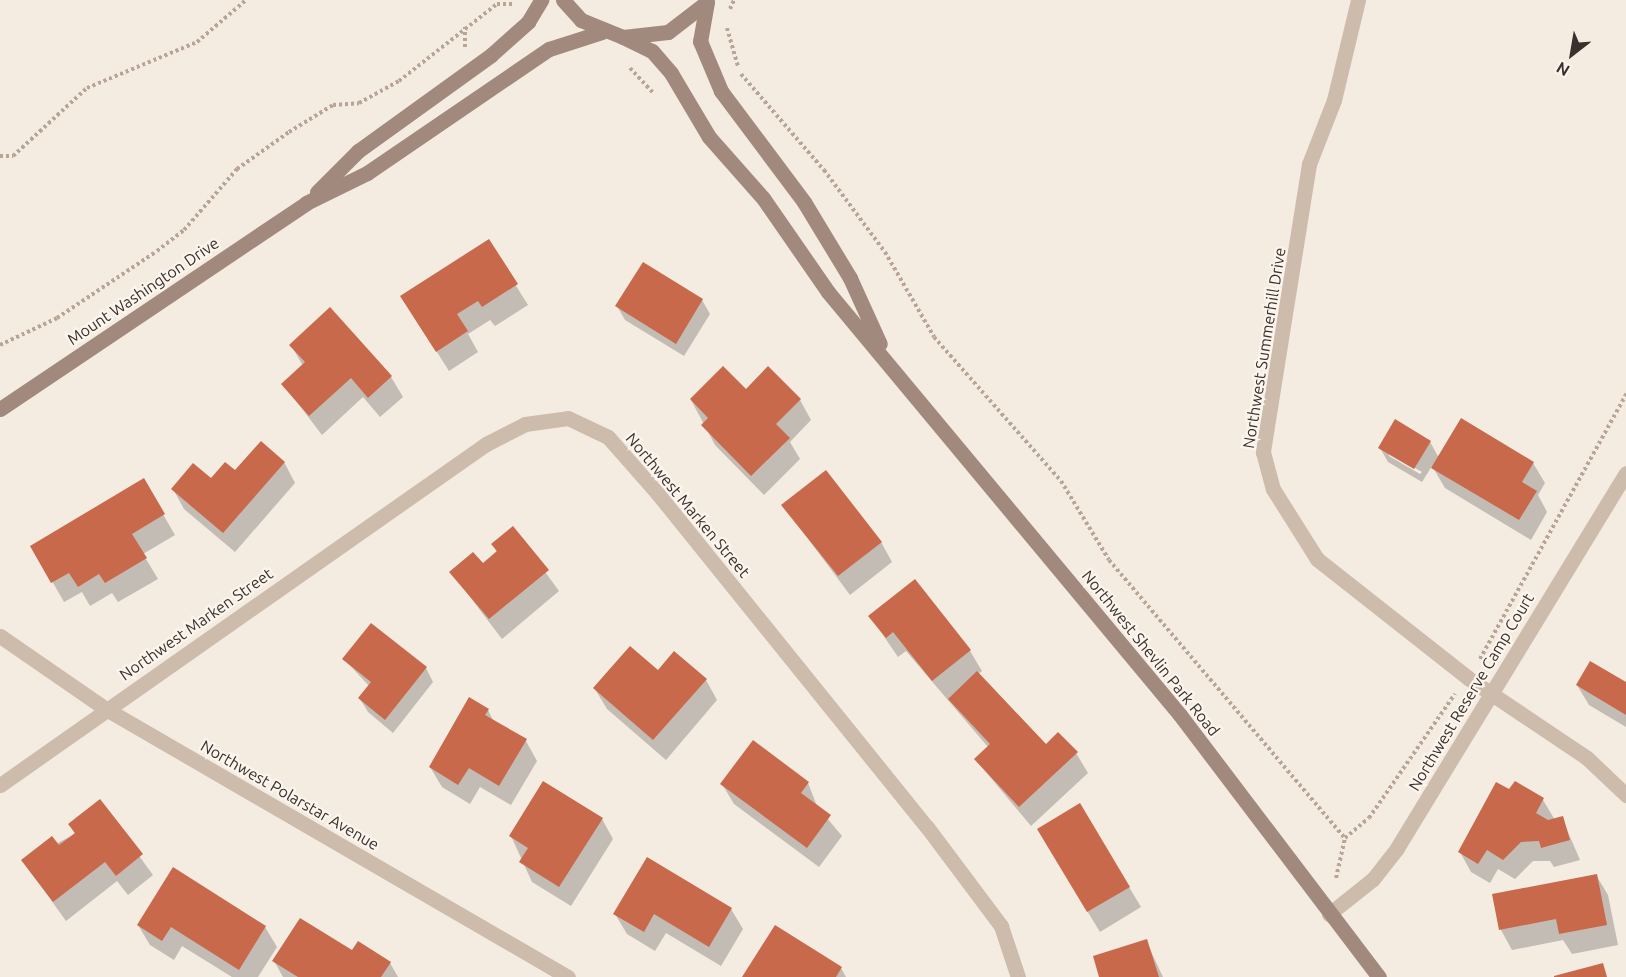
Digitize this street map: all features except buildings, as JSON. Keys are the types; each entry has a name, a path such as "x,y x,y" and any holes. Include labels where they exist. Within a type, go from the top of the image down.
{"street":[{"name":"Mount Washington Drive","path":"306,203 358,151 491,55 528,22 541,0"},
{"path":"562,0 602,32 623,37 668,32 708,1"},
{"name":"Northwest Summerhill Drive","path":"1358,0 1334,100 1309,164 1263,452 1273,489 1317,559 1392,622 1587,758 1626,795"},
{"name":"Northwest Shevlin Park Road","path":"708,1 700,41 721,91 804,202 850,278 886,358"},
{"name":"Mount Washington Drive","path":"0,409 306,203 367,173 549,49 602,32"},
{"name":"Northwest Shevlin Park Road","path":"623,37 652,51 671,73 710,137 763,198 828,292 886,358 1180,715 1379,977"},
{"name":"Northwest Marken Street","path":"0,785 486,444 525,424 568,418 608,437 658,494 927,827 1001,926 1018,977"},
{"name":"Northwest Reserve Camp Court","path":"1329,914 1373,879 1397,849 1626,472"},
{"name":"Northwest Polarstar Avenue","path":"0,636 106,709 568,977"}],"path":[{"path":"0,156 13,156 87,88 197,42 246,0"},
{"path":"734,0 727,31 741,75 838,188 885,252 934,337 1061,481 1109,560 1345,838"},
{"path":"0,345 57,318 157,251 184,230 237,169 289,132 333,105 359,103 399,81 497,4 513,3"},
{"path":"622,64 648,86"}]}
